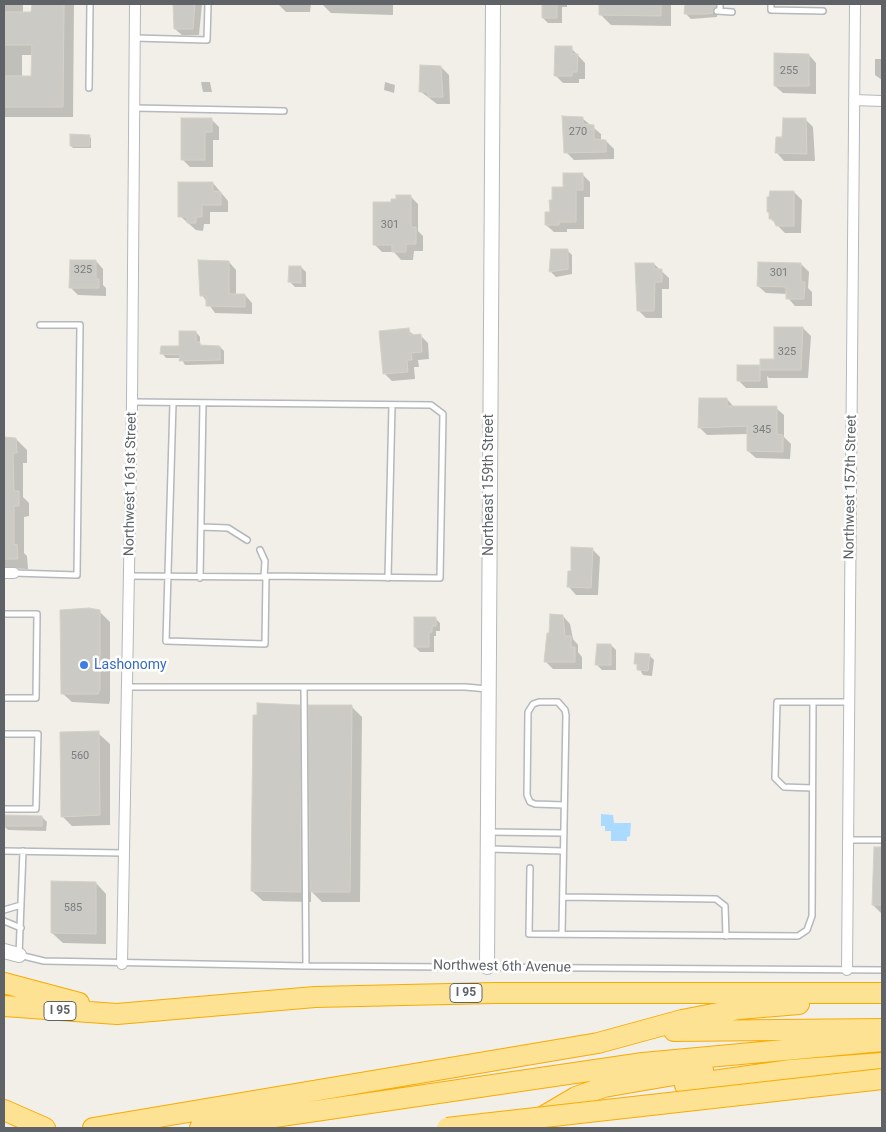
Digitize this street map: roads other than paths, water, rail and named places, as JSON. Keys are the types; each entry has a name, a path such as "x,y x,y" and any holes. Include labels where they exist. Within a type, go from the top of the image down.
{"highway":[{"path":"4,983 117,1014"},
{"name":"I 95","path":"4,1006 117,1014 315,997 494,993 882,993"},
{"path":"93,1128 598,1043 682,1020 739,1009 882,1001"},
{"path":"641,1032 878,1037"},
{"path":"526,1128 552,1109 576,1097 604,1087 878,1037"},
{"path":"200,1128 645,1078 882,1063"},
{"path":"546,1128 582,1102 645,1078"},
{"path":"447,1128 882,1079"},
{"path":"4,1110 45,1128"}],"street":[{"name":"Northwest 161st Street","path":"122,964 132,402 135,4"},
{"name":"Northeast 159th Street","path":"487,967 494,4"},
{"name":"Northwest 157th Street","path":"846,970 855,4"},
{"path":"854,100 882,101"},
{"path":"4,950 19,955"}],"lane":[{"path":"89,88 90,4"},
{"path":"135,38 207,40 208,4"},
{"path":"720,4 718,11 732,12"},
{"path":"771,4 771,10 823,11"},
{"path":"134,108 284,111"},
{"path":"9,573 77,575 80,325 40,325"},
{"path":"132,402 431,405 443,414 440,578 266,576 265,644 166,642 173,403"},
{"path":"200,578 203,404"},
{"path":"388,578 392,405"},
{"path":"202,527 228,528 247,540"},
{"path":"129,576 264,577 265,561 260,550"},
{"path":"4,614 37,614 36,698 4,698"},
{"path":"126,687 465,687 488,689"},
{"path":"304,687 306,966"},
{"path":"562,934 564,851 565,710 553,701 539,702 530,707 528,712 527,795 530,802 535,804 564,805"},
{"path":"812,788 784,787 777,781 775,774 777,702 849,702"},
{"path":"530,868 529,934 798,936 807,930 812,916 814,702"},
{"path":"4,734 38,734 36,809 4,809"},
{"path":"487,832 564,833"},
{"path":"847,840 882,840"},
{"path":"487,849 564,851"},
{"path":"4,851 123,853"},
{"path":"19,955 23,851"},
{"path":"563,897 716,899 725,906 726,936"},
{"path":"4,910 22,904"},
{"path":"4,920 21,928"},
{"name":"Northwest 6th Avenue","path":"19,955 53,962 122,964 882,970"}],"water":[{"path":"601,814 613,815 614,823 631,823 630,836 627,837 627,841 611,841 611,831 605,831 605,826 601,826"}],"place":[{"name":"Lashonomy","path":"84,665"}]}
